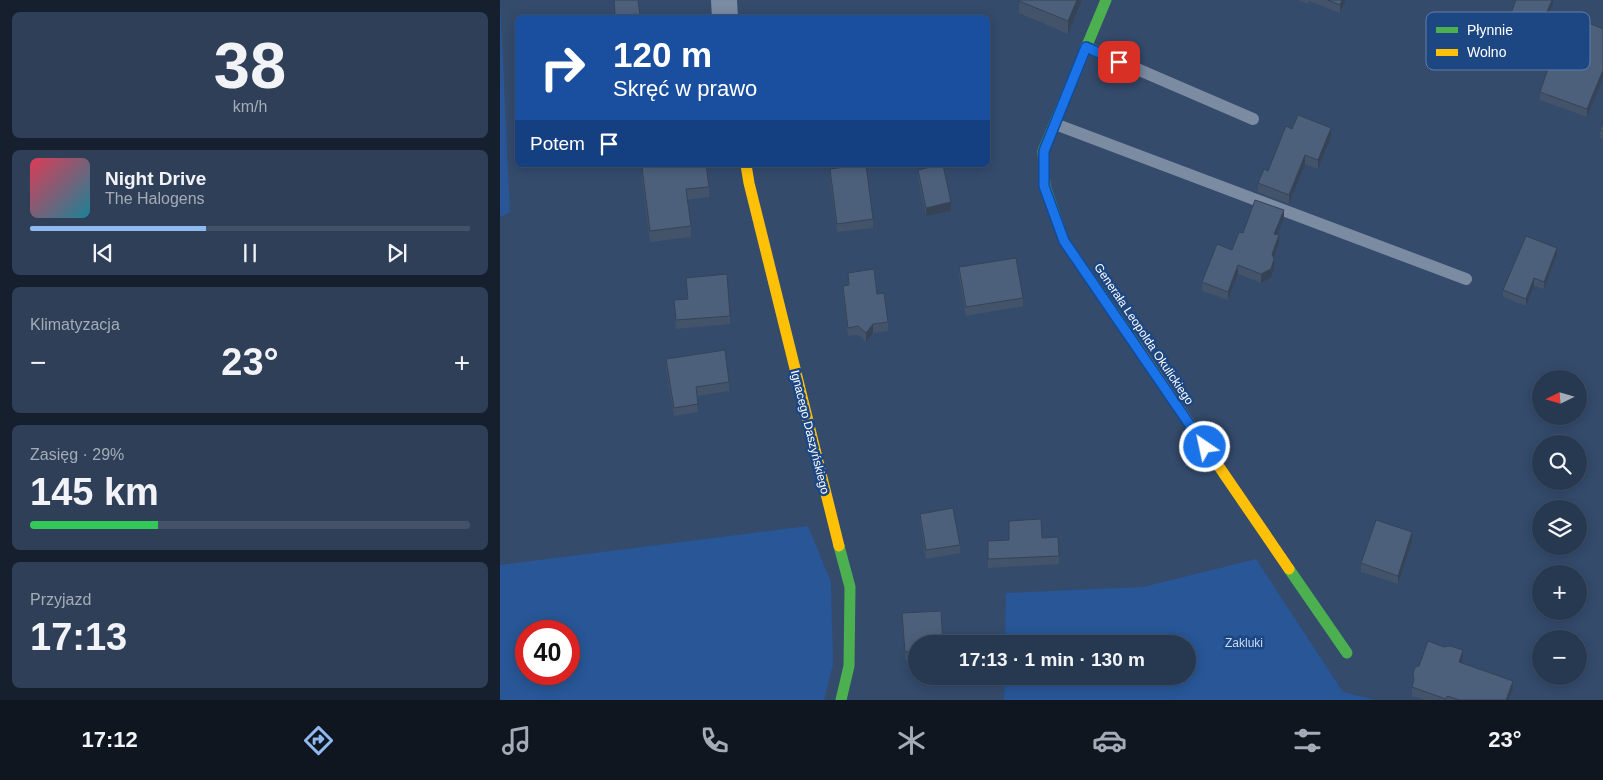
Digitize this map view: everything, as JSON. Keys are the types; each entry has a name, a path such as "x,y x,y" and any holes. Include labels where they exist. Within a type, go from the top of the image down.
{"street":[{"path":"724,0 725,15"},
{"name":"Generała Leopolda Okulickiego","path":"1106,0 1044,151 1044,186 1064,241 1347,653"},
{"name":"Ignacego Daszyńskiego","path":"746,167 830,517 850,587 849,666 841,700"}],"lane":[{"path":"1086,47 1253,118"},
{"path":"1055,124 1466,279"}],"green space":[{"path":"500,0 510,212 500,217"},
{"path":"808,526 831,582 833,664 824,700 500,700 500,565"},
{"name":"Zakluki","path":"1256,559 1343,692 1375,700 1004,700 1005,685 1196,685 1196,635 1005,635 1006,593 1143,587"}],"building":[{"path":"614,0 638,0 640,15 615,15"},
{"path":"1019,0 1077,0 1068,21"},
{"path":"1328,0 1342,0 1340,5"},
{"path":"1516,0 1552,0 1547,12 1511,12"},
{"path":"1590,24 1603,29 1603,70 1587,109 1540,92 1548,70 1590,70"},
{"path":"1298,115 1331,128 1318,160 1305,155 1289,195 1258,183 1264,169 1268,171 1286,126 1292,129"},
{"path":"1603,120 1603,131 1600,130"},
{"path":"642,167 706,167 709,187 686,189 691,226 650,231"},
{"path":"866,167 873,219 837,224 830,169"},
{"path":"943,167 951,202 926,208 918,170"},
{"path":"1255,200 1284,210 1274,234 1279,235 1272,254 1274,259 1271,269 1261,274 1238,265 1228,292 1202,282 1217,244 1232,250 1239,232 1243,233"},
{"path":"1526,236 1557,248 1544,282 1534,278 1526,299 1503,290"},
{"path":"1016,258 1023,298 966,307 959,267"},
{"path":"874,269 877,294 884,293 888,322 873,324 866,333 858,326 848,328 843,286 849,285 848,273"},
{"path":"727,274 730,316 676,320 674,300 688,299 686,278"},
{"path":"725,350 729,382 696,387 698,404 674,408 666,359"},
{"path":"953,508 960,545 926,550 920,514"},
{"path":"1041,519 1042,538 1058,537 1059,556 988,559 988,541 1009,540 1009,521"},
{"path":"1376,520 1412,532 1398,576 1361,563"},
{"path":"941,611 942,635 908,635 908,652 905,652 902,613"},
{"path":"1428,641 1444,647 1450,646 1463,650 1459,662 1513,681 1506,700 1460,700 1447,696 1446,699 1412,687 1415,667 1419,666"}],"traffic: fast":[{"path":"1106,0 1043,151 1045,186 1064,241 1138,348"},
{"path":"839,546 850,587 849,666 841,700"},
{"path":"1289,569 1347,653"}],"traffic: slow":[{"path":"746,167 839,546"},
{"path":"1138,348 1289,569"}],"route":[{"path":"1119,62 1086,47 1044,151 1044,186 1064,241 1205,447"}]}
